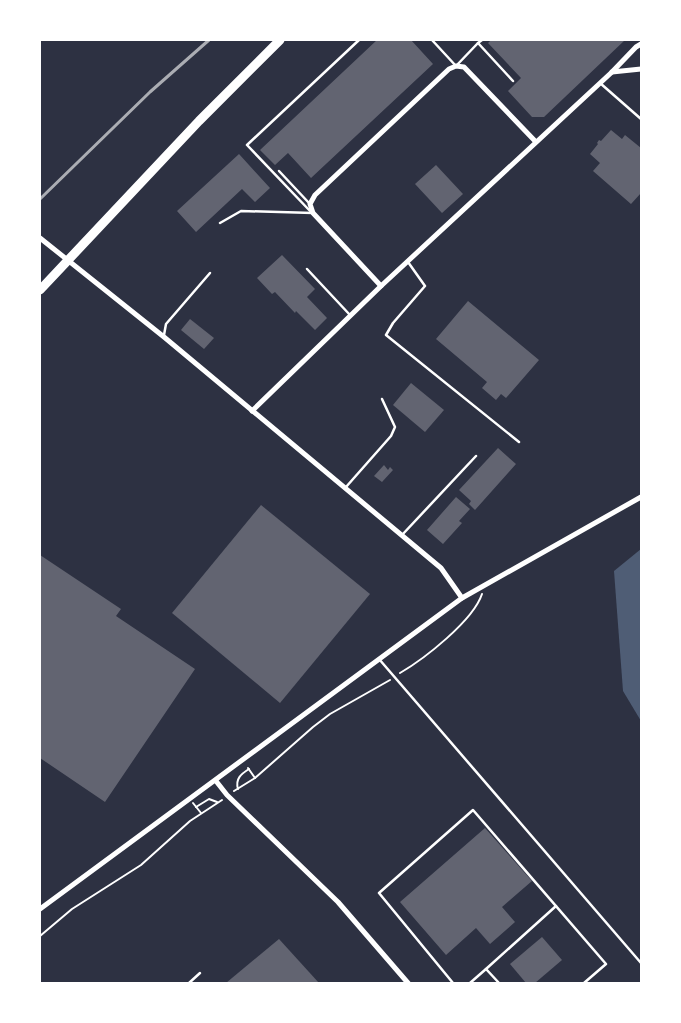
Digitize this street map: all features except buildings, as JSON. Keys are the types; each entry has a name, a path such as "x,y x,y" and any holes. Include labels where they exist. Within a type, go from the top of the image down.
{"main road":[{"path":"40,290 199,121 280,40"}],"street":[{"path":"252,411 407,261 641,44"},
{"path":"381,286 313,213 310,204 322,188 449,69 456,66 464,67 535,141"},
{"path":"612,72 641,70"},
{"path":"40,238 164,337 441,568 462,598"},
{"path":"40,910 216,781 378,658 462,598 641,497"},
{"path":"216,781 227,795 338,902 408,983"}],"lane":[{"path":"313,213 247,145 359,40"},
{"path":"432,40 456,66 482,40"},
{"path":"478,43 513,81"},
{"path":"599,82 641,119"},
{"path":"279,171 310,204"},
{"path":"220,223 241,211 313,213"},
{"path":"407,261 425,286 393,323 386,335 519,442"},
{"path":"307,269 350,316"},
{"path":"164,337 166,324 210,273"},
{"path":"346,487 391,436 395,427 382,399"},
{"path":"402,535 476,456"},
{"path":"378,658 641,963"},
{"path":"453,983 379,893 473,810 606,964 584,983"},
{"path":"470,983 556,906"},
{"path":"486,969 498,983"},
{"path":"189,983 200,973"}],"path":[{"path":"40,936 72,909 141,865 201,813 256,778 330,714 413,666 471,614 479,603 486,583"},
{"path":"242,760 256,778"},
{"path":"238,788 236,783 238,779 249,769"},
{"path":"190,799 201,813"},
{"path":"196,807 209,799 217,802"}],"water":[{"path":"641,549 641,721 623,691 614,571"}],"railway":[{"path":"40,199 150,92 209,40"}]}
